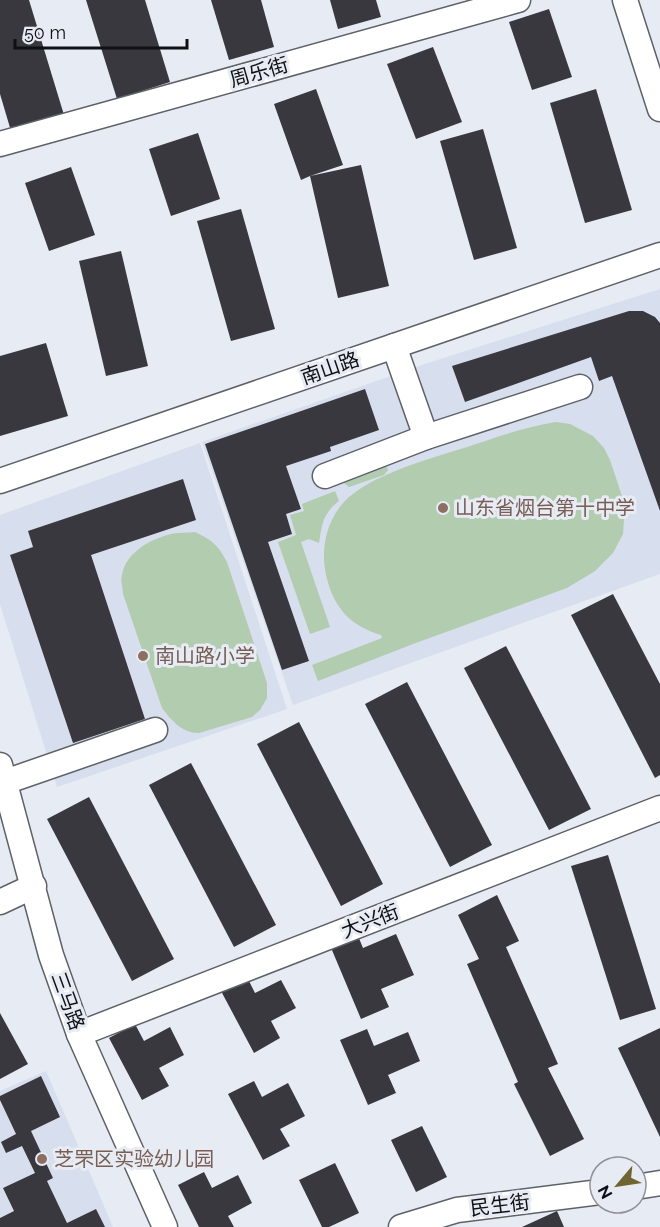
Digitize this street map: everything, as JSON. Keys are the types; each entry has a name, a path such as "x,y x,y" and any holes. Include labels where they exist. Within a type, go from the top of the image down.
{"street":[{"name":"周乐街","path":"0,144 519,0"},
{"path":"626,0 660,109"},
{"name":"南山路","path":"0,481 660,255"},
{"path":"394,346 426,437"},
{"path":"325,476 426,437 580,387"},
{"path":"2,773 155,730"},
{"name":"三马路","path":"2,773 51,955 79,1034 165,1227"},
{"name":"大兴街","path":"79,1034 660,808"},
{"path":"0,902 34,886"},
{"name":"民生街","path":"401,1227 457,1210 588,1194"}],"shaded area":[{"name":"山东省烟台第十中学","path":"660,289 660,574 293,705 202,442 425,364"},
{"name":"南山路小学","path":"200,443 287,709 57,787 0,604 0,515"},
{"name":"芝罘区实验幼儿园","path":"46,1071 113,1227 0,1227 0,1091"}],"green space":[{"path":"556,422 570,424 593,436 604,448 610,460 625,505 623,534 613,553 595,571 567,588 318,681 312,665 382,638 381,635 361,627 346,615 330,590 325,569 324,548 328,528 344,502 368,484 400,469 509,433"},
{"path":"384,466 388,470 384,475 349,487 344,483 345,480"},
{"path":"335,491 339,501 324,519 319,543 309,539 301,542 330,627 310,634 278,542 296,535 290,515 304,511 302,504"},
{"path":"195,532 214,544 227,562 267,683 267,698 260,710 252,717 199,733 182,729 162,708 123,594 121,579 124,567 140,548 155,539 171,534"}],"building":[{"path":"0,0 29,0 64,115 11,131 0,94"},
{"path":"86,0 145,0 170,82 117,99"},
{"path":"211,0 261,0 274,47 229,60"},
{"path":"330,0 376,0 381,17 338,29"},
{"path":"549,9 572,77 532,90 509,22"},
{"path":"433,47 462,122 416,139 387,64"},
{"path":"316,89 343,165 301,180 274,104"},
{"path":"596,89 632,210 585,223 550,103"},
{"path":"483,129 517,248 474,260 440,141"},
{"path":"198,133 220,199 171,216 149,149"},
{"path":"361,165 389,286 338,298 310,176"},
{"path":"71,167 95,235 49,251 25,183"},
{"path":"241,209 275,329 231,341 197,221"},
{"path":"121,251 148,366 106,376 79,261"},
{"path":"629,311 643,311 655,317 660,323 660,511 612,376 599,381 591,357 465,402 452,366"},
{"path":"46,343 68,416 0,436 0,356"},
{"path":"365,389 379,430 330,447 331,451 286,466 301,509 286,514 292,534 268,542 309,661 282,670 205,444"},
{"path":"183,479 196,520 91,555 145,719 73,743 10,555 33,547 28,531"},
{"path":"613,594 660,684 660,775 655,778 571,615"},
{"path":"506,646 591,809 549,830 464,668"},
{"path":"407,682 492,845 450,867 365,704"},
{"path":"299,722 383,884 341,906 257,744"},
{"path":"191,763 276,925 234,947 149,785"},
{"path":"89,797 174,959 132,981 47,819"},
{"path":"608,855 656,1009 620,1020 571,866"},
{"path":"497,895 519,941 506,947 558,1064 548,1068 584,1139 550,1156 514,1084 518,1082 467,964 479,959 458,915"},
{"path":"356,931 363,948 396,934 414,975 381,989 389,1007 361,1019 329,943"},
{"path":"247,977 255,993 281,980 296,1008 271,1021 280,1038 254,1053 221,991"},
{"path":"0,1013 28,1064 0,1079"},
{"path":"135,1024 144,1041 170,1027 184,1055 159,1068 169,1086 142,1100 109,1038"},
{"path":"660,1028 660,1137 618,1048"},
{"path":"367,1029 374,1046 408,1032 420,1061 388,1075 396,1093 368,1105 340,1040"},
{"path":"41,1076 60,1117 31,1131 53,1178 47,1181 67,1223 96,1209 105,1227 0,1227 0,1218 14,1211 3,1188 35,1173 22,1146 6,1153 1,1142 16,1134 0,1096"},
{"path":"254,1081 262,1097 288,1083 305,1116 280,1129 290,1146 263,1160 228,1094"},
{"path":"422,1126 447,1177 416,1192 391,1140"},
{"path":"335,1163 359,1213 329,1227 322,1227 299,1180"},
{"path":"204,1172 212,1188 238,1175 252,1203 228,1216 234,1227 199,1227 178,1185"},
{"path":"557,1211 564,1227 522,1227"}],"place":[{"name":"山东省烟台第十中学","path":"443,508"},
{"name":"南山路小学","path":"143,656"},
{"name":"芝罘区实验幼儿园","path":"42,1159"}]}
